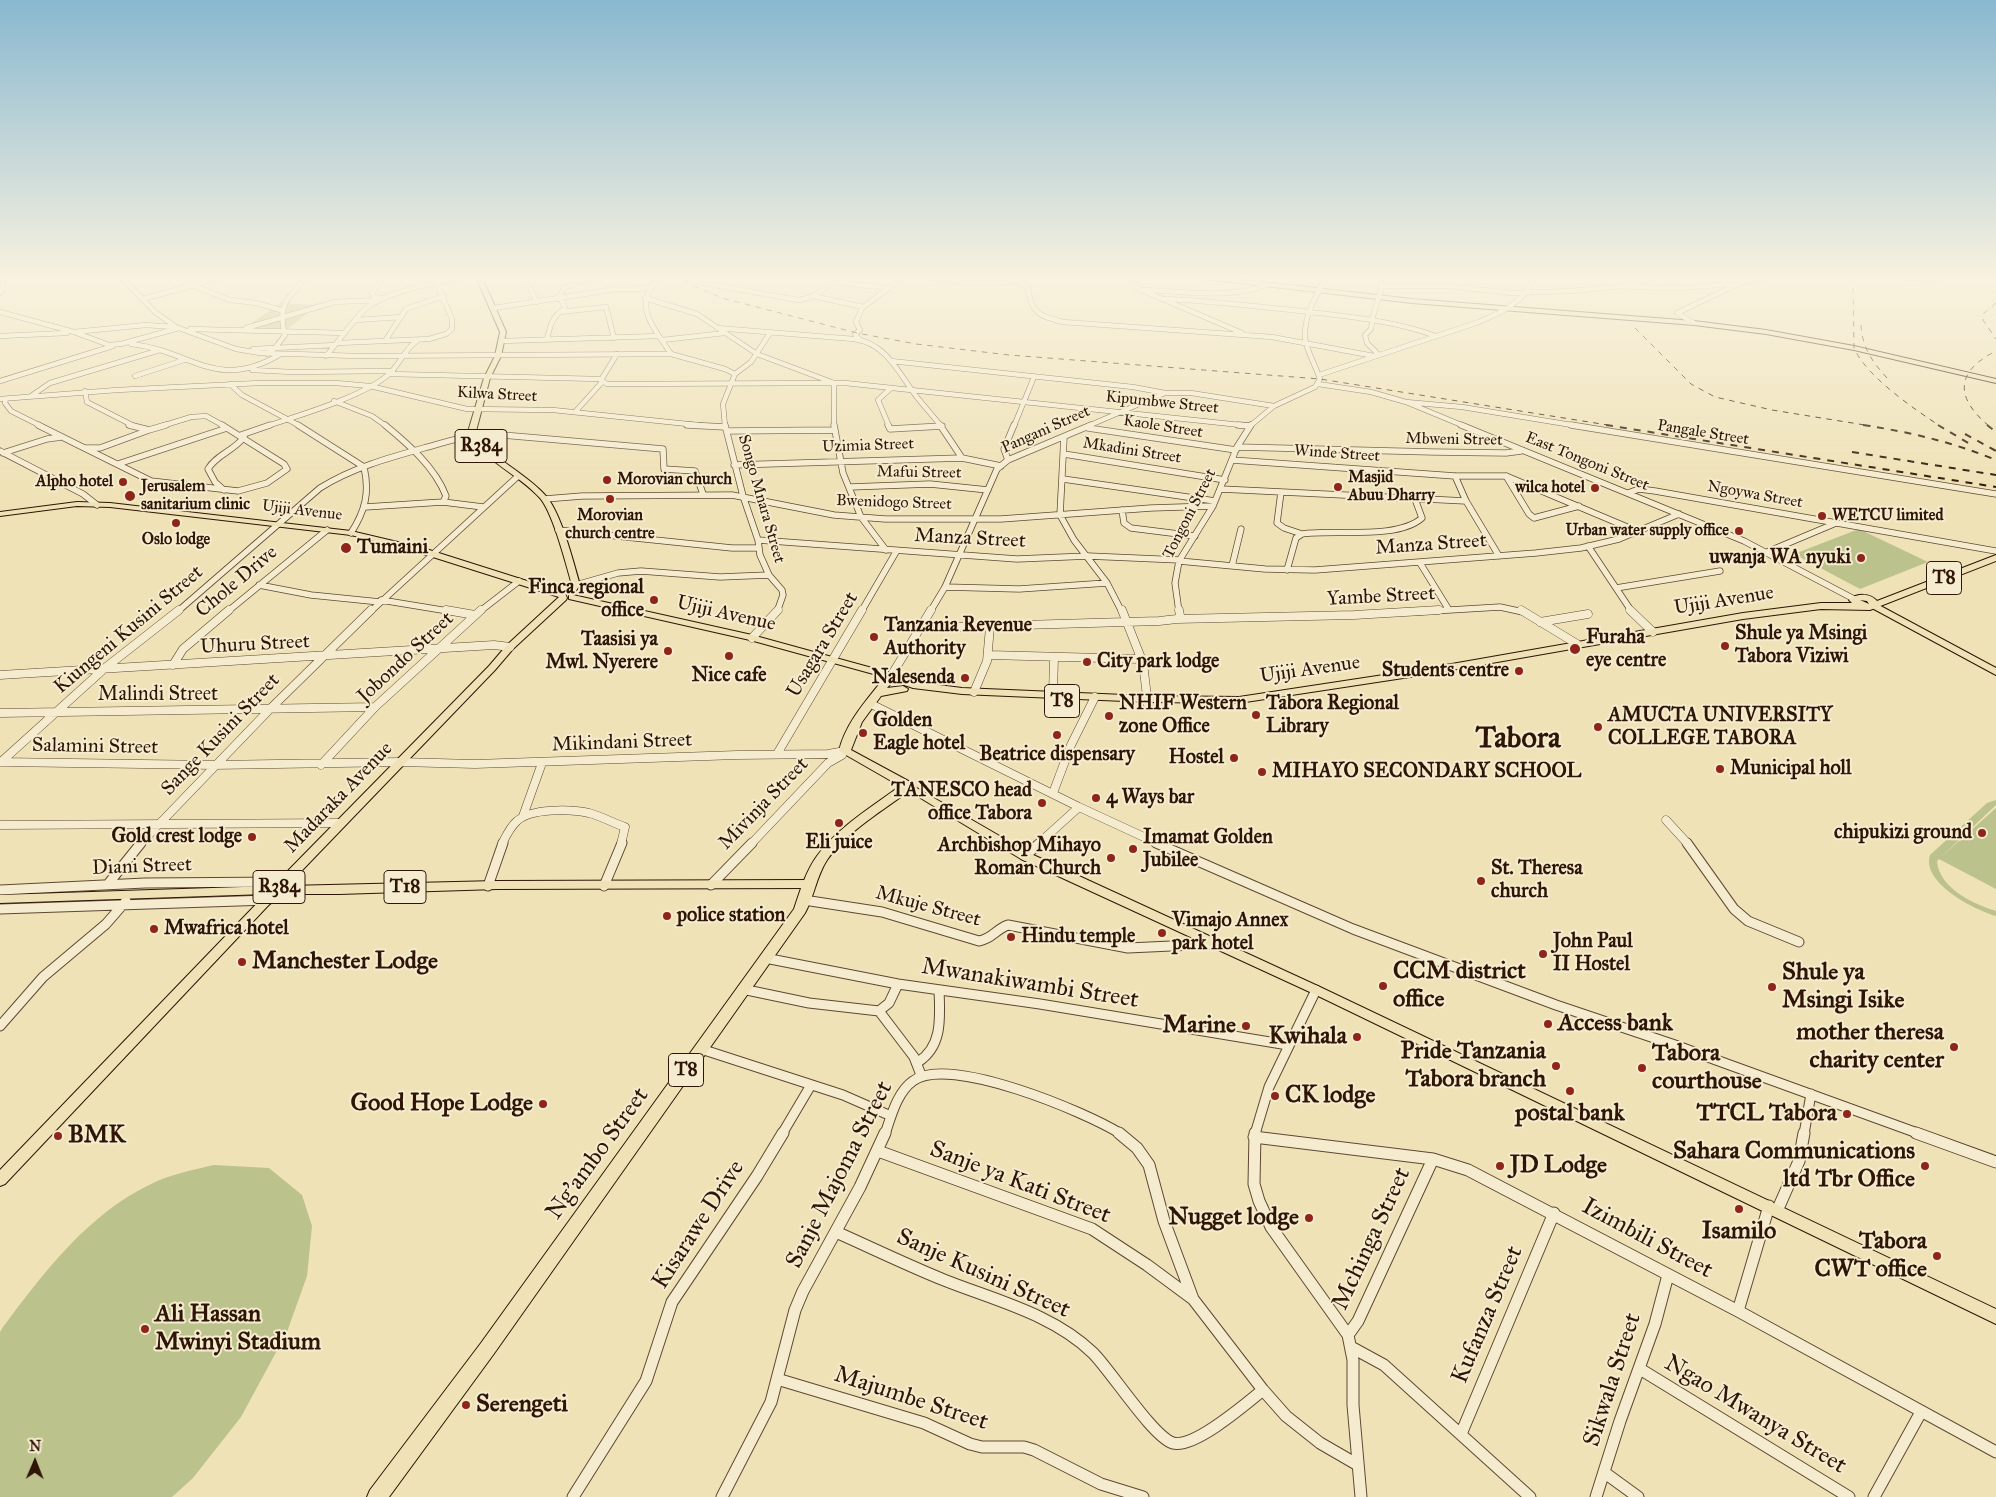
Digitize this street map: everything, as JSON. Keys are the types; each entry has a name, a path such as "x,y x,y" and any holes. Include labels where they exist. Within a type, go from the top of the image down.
{"highway":[{"path":"1845,347 1996,381"},
{"name":"T8","path":"1864,602 1892,598 1996,558"},
{"name":"Ujiji Avenue","path":"1148,702 1184,704 1239,700 1423,672 1743,616 1864,602"},
{"name":"T8","path":"882,689 913,685 943,690 1053,695 1094,700"},
{"path":"882,689 856,725 847,742 846,752 908,786"},
{"name":"T8","path":"882,689 903,689 943,694 1148,702"},
{"name":"Ng’ambo Street","path":"377,1497 487,1349 800,910 809,884 822,860 836,842 908,786"}],"main road":[{"name":"R384","path":"501,347 487,378 471,435 517,477 545,499 558,530 569,594"},
{"name":"Ujiji Avenue","path":"0,514 77,504 98,504 351,533 432,554 519,581 752,638 869,670 882,689"},
{"name":"Madaraka Avenue","path":"0,1180 510,647 569,594"},
{"path":"1864,602 1996,672"},
{"path":"908,786 1025,856 1316,990 1996,1317"},
{"name":"T18","path":"0,898 127,899 280,886 339,890 488,886 809,884"}],"street":[{"path":"0,380 108,347"},
{"name":"Kipumbwe Street","path":"151,347 184,360 217,370 392,373 487,378 602,380 607,384 834,383 1250,426"},
{"path":"235,347 244,350 271,351 310,347"},
{"path":"271,351 275,347"},
{"path":"326,356 334,347"},
{"path":"224,490 215,482 208,469 216,456 237,446 242,436 370,386 392,373 407,347"},
{"path":"666,347 671,354"},
{"name":"Kipumbwe Street","path":"746,347 757,354 834,383"},
{"path":"244,350 261,348 281,355 326,356 671,354 725,369 735,374 742,370 761,347"},
{"path":"876,347 942,426 962,458"},
{"path":"1308,347 1319,375 1318,384"},
{"path":"1332,347 1376,355"},
{"path":"1370,347 1376,355"},
{"path":"1319,375 1402,347"},
{"path":"31,396 50,383 160,350"},
{"path":"574,412 602,380 617,354"},
{"path":"248,370 281,355"},
{"path":"135,376 184,360"},
{"path":"892,364 906,362 1133,387 1165,393"},
{"name":"Songo Mnara Street","path":"735,374 725,395 726,429 734,465 759,548 769,575 782,590 782,601 772,618 752,638"},
{"path":"1008,460 1004,449 1034,376"},
{"name":"Kilwa Street","path":"3,399 85,391 230,384 317,383 370,386 459,408 574,412 726,429 834,430"},
{"path":"834,383 834,430 839,460 861,517 886,550"},
{"path":"230,384 242,395 288,418 364,467 369,484 365,507 351,533"},
{"name":"East Tongoni Street","path":"1318,384 1360,390 1406,402 1767,552 1864,602"},
{"name":"Tongoni Street","path":"1177,619 1180,616 1180,611 1175,583 1180,561 1214,504 1237,448 1250,426 1274,406 1310,390 1318,384"},
{"path":"891,388 878,400 890,429 942,426"},
{"path":"85,391 85,399 91,405 130,425 149,430"},
{"name":"Pangani Street","path":"882,689 922,628 945,587 994,475 1008,460 1165,393 1191,393 1274,406"},
{"path":"3,399 11,411 84,448 118,464 151,481 243,491 272,480 287,468 284,464 242,436 206,416 149,430 100,448 84,448"},
{"path":"334,401 378,420 414,452 445,492 446,496 443,502"},
{"name":"Pangale Street","path":"1406,402 1462,407 1996,494"},
{"name":"Kaole Street","path":"1086,427 1237,448"},
{"path":"118,464 227,428"},
{"path":"47,439 53,432"},
{"name":"Kiungeni Kusini Street","path":"0,762 105,668 187,604 330,480 364,467 471,435 491,434 660,448 665,451 664,469 695,471 703,494"},
{"path":"2,452 47,439 63,437"},
{"path":"1064,437 1060,515 1074,540 1107,582 1119,603 1143,663 1148,702"},
{"name":"Mbweni Street","path":"1237,448 1506,453 1521,451"},
{"path":"2,452 83,494 98,504"},
{"name":"Mkadini Street","path":"1064,454 1225,480"},
{"name":"Uzimia Street","path":"734,465 839,460 962,458 1001,466"},
{"name":"Winde Street","path":"1232,460 1455,476 1506,476 1639,532"},
{"path":"1455,476 1466,501 1499,556"},
{"path":"1506,476 1529,514 1534,518 1579,506"},
{"name":"Sange Kusini Street","path":"108,884 130,854 158,823 320,658 482,507 517,477"},
{"path":"1063,480 1214,504"},
{"name":"Mafui Street","path":"850,487 930,484 988,490"},
{"path":"1221,489 1466,501"},
{"name":"Ngoywa Street","path":"1628,493 1645,490 1996,551"},
{"path":"1281,492 1277,524 1302,534 1388,530 1413,526 1419,523 1422,518 1415,499"},
{"name":"Bwenidogo Street","path":"545,499 582,496 703,494 743,496 802,509 861,517 976,519 1214,504"},
{"path":"365,507 443,502 482,507"},
{"path":"1122,510 1124,523 1130,528 1196,536"},
{"name":"Manza Street","path":"758,540 958,556 1017,558 1088,556 1287,570 1499,556 1588,546 1639,532 1679,514"},
{"path":"1767,552 1836,523"},
{"path":"1232,566 1241,529"},
{"name":"Chole Drive","path":"173,665 183,649 327,530"},
{"path":"558,530 732,548 759,548"},
{"path":"1287,570 1296,538 1302,534"},
{"path":"1588,546 1629,609 1653,632"},
{"name":"Usagara Street","path":"776,754 834,660 896,552"},
{"path":"1420,562 1449,610"},
{"path":"569,594 610,575 635,571 715,579 769,575"},
{"path":"1616,588 1720,571"},
{"name":"Jobondo Street","path":"321,765 376,707 475,615 519,581"},
{"path":"945,587 1018,589 1107,582"},
{"path":"259,585 310,595 381,601 475,615"},
{"name":"Yambe Street","path":"1177,619 1354,616 1510,608 1520,610 1578,644"},
{"path":"1540,622 1588,614"},
{"path":"922,628 1177,619"},
{"path":"974,692 985,671 989,654 990,627"},
{"name":"Uhuru Street","path":"0,675 320,658 494,645 510,647"},
{"path":"989,654 1140,659"},
{"path":"1053,695 1054,656"},
{"path":"882,689 1053,793 1080,807 1238,880 1353,929 1556,1005 1811,1094 1996,1162"},
{"path":"1053,793 1071,745 1094,700"},
{"name":"Malindi Street","path":"0,713 376,707"},
{"name":"Mikindani Street","path":"400,762 542,763 846,752"},
{"name":"Mivinja Street","path":"711,885 828,763 846,752"},
{"name":"Salamini Street","path":"0,762 321,765 400,762"},
{"path":"523,816 542,763"},
{"path":"1025,856 1080,807"},
{"path":"488,886 508,832 514,823 523,816 556,811 587,812 625,827 624,837 604,886"},
{"path":"1666,820 1682,836 1734,909 1748,920 1799,942"},
{"path":"0,825 340,823"},
{"name":"Diani Street","path":"0,890 108,884 280,886"},
{"path":"0,909 127,899 268,900"},
{"path":"0,1026 48,973 106,924 127,899"},
{"name":"Mkuje Street","path":"804,900 882,912 979,941 988,940 994,936 998,928 1008,925 1128,948 1215,944"},
{"name":"Mwanakiwambi Street","path":"765,958 898,984 1040,1004 1288,1046"},
{"path":"742,989 809,1003 879,1011 884,1009 890,1002 898,984"},
{"path":"918,1062 933,1050 936,1041 937,1021 940,1011 939,990"},
{"path":"1316,990 1269,1088 1254,1137 1254,1184 1259,1201 1271,1227 1338,1318 1350,1341 1353,1360 1353,1405 1361,1497"},
{"path":"879,1011 890,1029 905,1043 918,1062 921,1075"},
{"path":"701,1049 866,1104 891,1116"},
{"name":"Sanje Majoma Street","path":"722,1497 771,1402 795,1310 878,1151 891,1116 906,1088 921,1075 937,1073 996,1082 1090,1118 1118,1132 1133,1143 1148,1161 1166,1227 1193,1299"},
{"name":"Kisarawe Drive","path":"573,1497 643,1386 650,1371 672,1302 757,1176 811,1085"},
{"path":"1738,1311 1761,1238 1773,1209 1799,1161 1811,1094"},
{"name":"Izimbili Street","path":"1254,1137 1433,1159 1468,1170 1554,1213 1738,1311 1996,1452"},
{"name":"Sanje ya Kati Street","path":"878,1151 1092,1229 1147,1264 1193,1299 1263,1390 1286,1416 1320,1443 1358,1465"},
{"name":"Mchinga Street","path":"1350,1341 1433,1159"},
{"name":"Kufanza Street","path":"1461,1434 1554,1213"},
{"name":"Sanje Kusini Street","path":"836,1232 934,1276 1046,1320 1069,1334 1093,1354 1159,1434 1176,1444 1189,1443 1201,1436 1263,1390"},
{"name":"Sikwala Street","path":"1596,1497 1620,1421 1655,1324 1668,1275"},
{"path":"1350,1341 1384,1365 1530,1497"},
{"name":"Ngao Mwanya Street","path":"1640,1369 1849,1497"},
{"name":"Majumbe Street","path":"777,1379 924,1423 970,1444 1024,1447 1034,1450 1101,1484 1143,1497"},
{"path":"1874,1497 1921,1412"},
{"path":"1605,1473 1638,1497"}],"green space":[{"name":"uwanja WA nyuki","path":"1859,529 1928,562 1860,589 1794,554"},
{"path":"1996,800 1996,805 1937,861 1939,871 1950,887 1977,904 1996,911 1996,916 1976,908 1952,894 1941,885 1929,865 1930,855 1987,803"},
{"name":"chipukizi ground","path":"1996,808 1996,889 1939,859"},
{"name":"Ali Hassan Mwinyi Stadium","path":"214,1165 269,1168 302,1195 312,1226 307,1276 287,1332 241,1417 193,1478 172,1497 0,1497 0,1332 3,1327 51,1265 87,1228 107,1211 151,1184 182,1173"}],"railway":[{"path":"940,347 1009,355 1320,379 1614,426"},
{"path":"1654,347 1691,384 1715,397 1772,410 1871,426"},
{"path":"1854,347 1860,359 1880,381 1917,411 1940,426"},
{"path":"1866,347 1869,355 1888,379"},
{"path":"1989,426 1970,405 1965,395 1964,385 1973,367 1996,351"},
{"path":"1606,425 1996,487"},
{"path":"1863,425 1931,438 1996,460"},
{"path":"1938,425 1970,444"},
{"path":"1987,425 1996,432"},
{"path":"1965,434 1996,451"},
{"path":"1852,452 1996,475"}],"place":[{"name":"Morovian church","path":"607,480"},
{"name":"Alpho hotel","path":"123,482"},
{"name":"Masjid Abuu Dharry","path":"1338,487"},
{"name":"wilca hotel","path":"1595,488"},
{"name":"Jerusalem sanitarium clinic","path":"130,496"},
{"name":"Morovian church centre","path":"610,499"},
{"name":"WETCU limited","path":"1822,516"},
{"name":"Oslo lodge","path":"176,523"},
{"name":"Urban water supply office","path":"1739,531"},
{"name":"Tumaini","path":"346,548"},
{"name":"uwanja WA nyuki","path":"1861,558"},
{"name":"Finca regional office","path":"654,600"},
{"name":"Tanzania Revenue Authority","path":"874,637"},
{"name":"Shule ya Msingi Tabora Viziwi","path":"1725,646"},
{"name":"Furaha eye centre","path":"1575,649"},
{"name":"Taasisi ya Mwl. Nyerere","path":"668,651"},
{"name":"Nice cafe","path":"729,656"},
{"name":"City park lodge","path":"1087,662"},
{"name":"Students centre","path":"1519,671"},
{"name":"Nalesenda","path":"965,678"},
{"name":"Tabora Regional Library","path":"1256,715"},
{"name":"NHIF Western zone Office","path":"1109,716"},
{"name":"AMUCTA UNIVERSITY COLLEGE TABORA","path":"1598,727"},
{"name":"Golden Eagle hotel","path":"863,733"},
{"name":"Beatrice dispensary","path":"1057,735"},
{"name":"Hostel","path":"1234,758"},
{"name":"Municipal holl","path":"1720,769"},
{"name":"MIHAYO SECONDARY SCHOOL","path":"1262,772"},
{"name":"4 Ways bar","path":"1096,798"},
{"name":"TANESCO head office Tabora","path":"1042,803"},
{"name":"Eli juice","path":"839,823"},
{"name":"chipukizi ground","path":"1982,833"},
{"name":"Gold crest lodge","path":"252,837"},
{"name":"Imamat Golden Jubilee","path":"1133,849"},
{"name":"Archbishop Mihayo Roman Church","path":"1111,858"},
{"name":"St. Theresa church","path":"1481,881"},
{"name":"police station","path":"667,916"},
{"name":"Mwafrica hotel","path":"154,929"},
{"name":"Vimajo Annex park hotel","path":"1162,933"},
{"name":"Hindu temple","path":"1011,937"},
{"name":"John Paul II Hostel","path":"1543,954"},
{"name":"Manchester Lodge","path":"242,962"},
{"name":"CCM district office","path":"1383,986"},
{"name":"Shule ya Msingi Isike","path":"1772,987"},
{"name":"Access bank","path":"1548,1024"},
{"name":"Marine","path":"1246,1026"},
{"name":"Kwihala","path":"1357,1037"},
{"name":"mother theresa charity center","path":"1954,1047"},
{"name":"Pride Tanzania Tabora branch","path":"1556,1066"},
{"name":"Tabora courthouse","path":"1642,1068"},
{"name":"postal bank","path":"1570,1091"},
{"name":"CK lodge","path":"1275,1096"},
{"name":"Good Hope Lodge","path":"543,1104"},
{"name":"TTCL Tabora","path":"1847,1114"},
{"name":"BMK","path":"58,1136"},
{"name":"JD Lodge","path":"1500,1166"},
{"name":"Sahara Communications ltd Tbr Office","path":"1925,1166"},
{"name":"Isamilo","path":"1739,1209"},
{"name":"Nugget lodge","path":"1309,1218"},
{"name":"Tabora CWT office","path":"1937,1256"},
{"name":"Ali Hassan Mwinyi Stadium","path":"145,1329"},
{"name":"Serengeti","path":"466,1405"}],"district":[{"name":"Tabora","path":"1518,740"}]}
